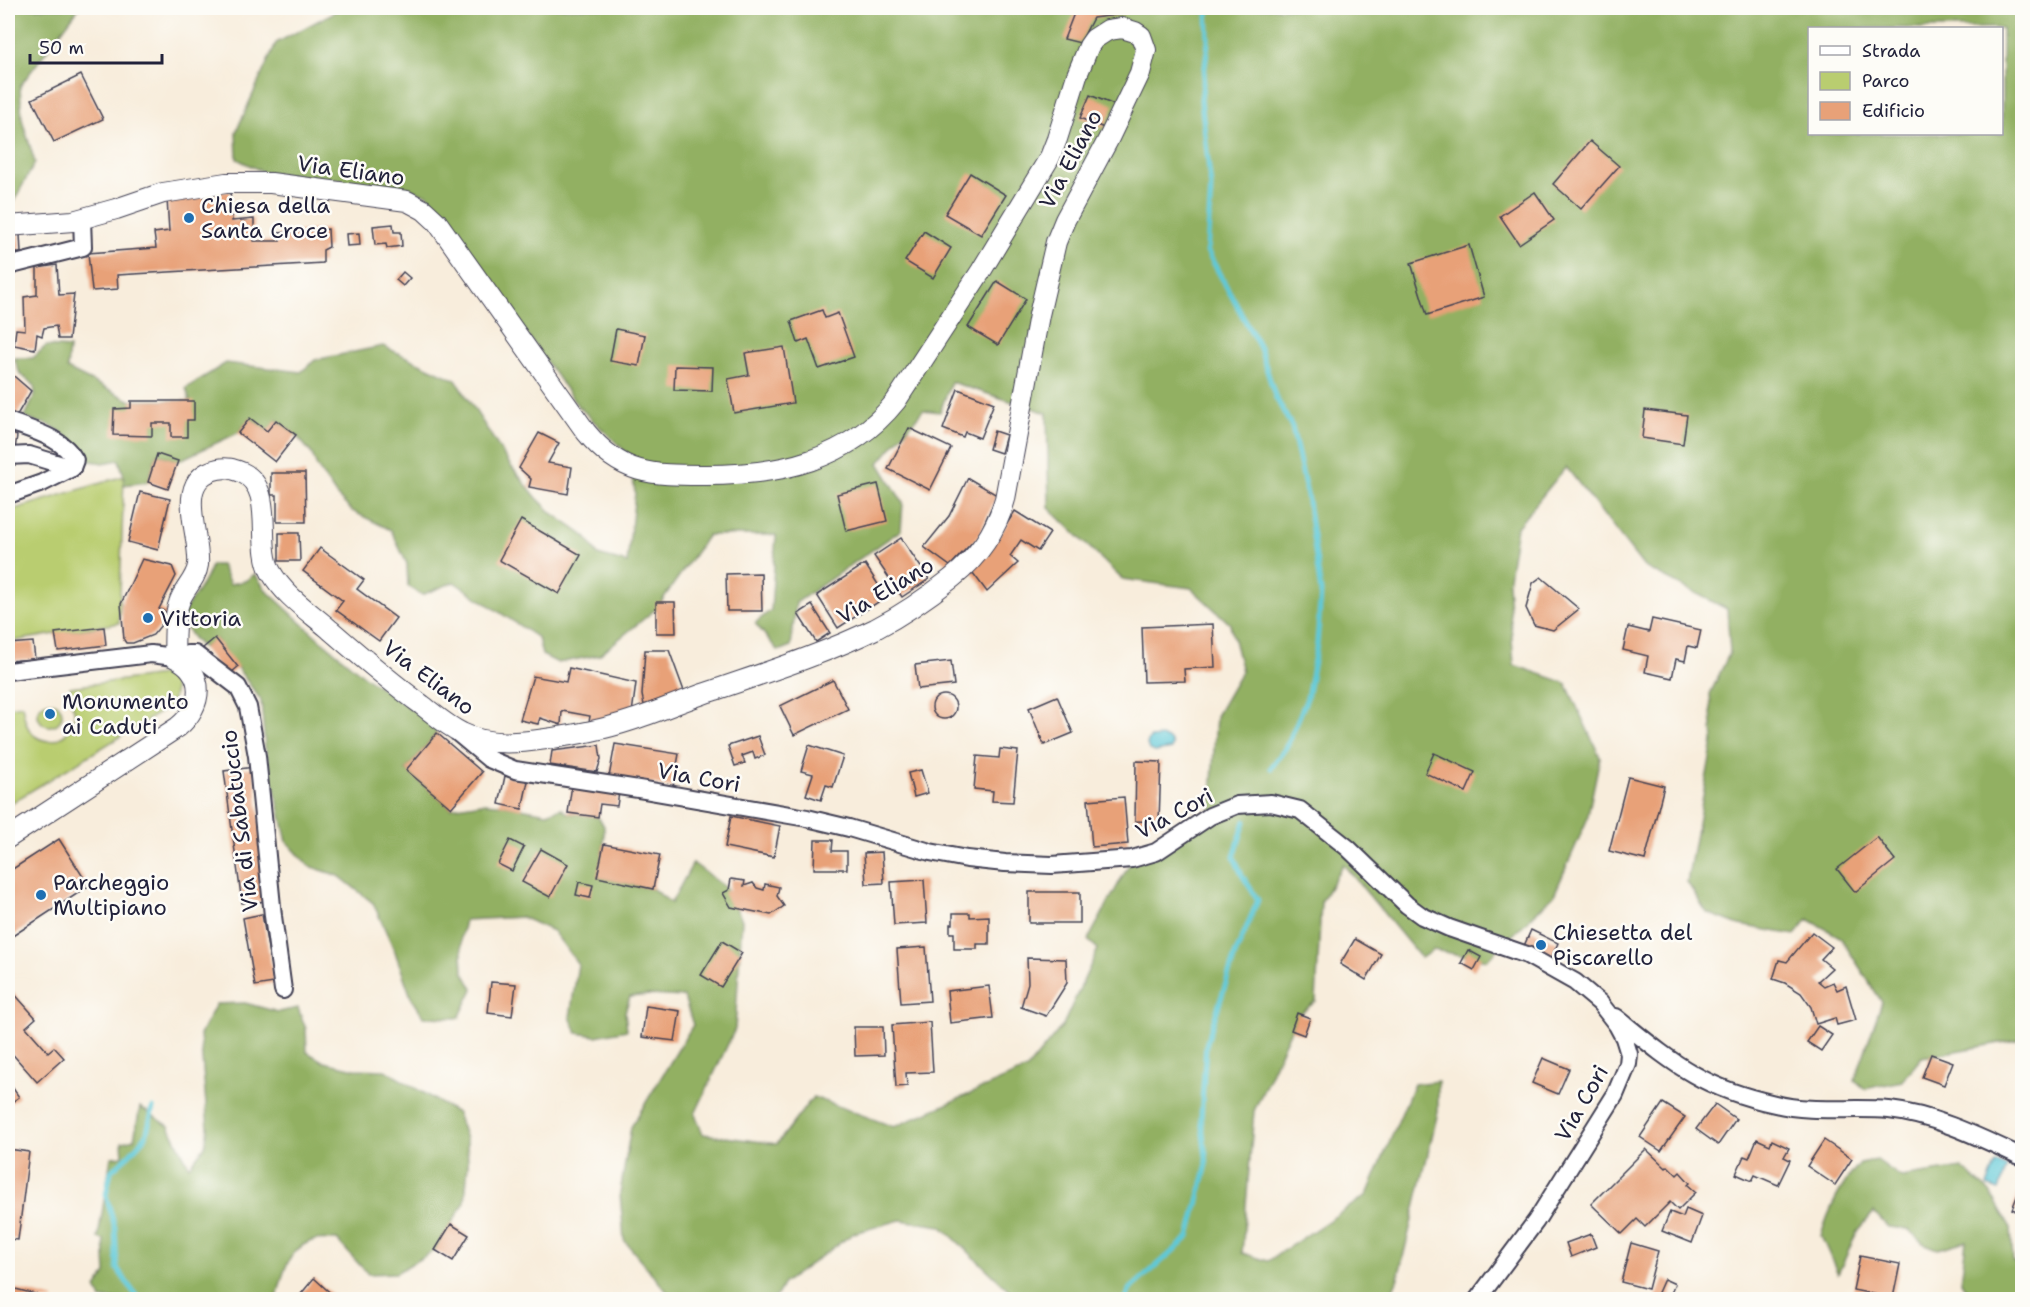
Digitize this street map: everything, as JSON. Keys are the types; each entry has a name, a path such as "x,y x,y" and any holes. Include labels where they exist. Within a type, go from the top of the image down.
{"street":[{"name":"Via Eliano","path":"82,219 194,187 246,182 388,197 415,205 436,222 582,426 605,451 626,465 654,474 761,473 788,468 820,457 861,435 882,417 896,400 981,271 1050,157 1089,46 1101,33 1114,28 1129,30 1141,36 1146,50 1140,73 1056,242 1039,315 1002,508 992,534 965,566 947,582 897,616 862,635 801,661 628,722 575,734 520,742 486,741 465,735 452,728 393,684 282,588 267,564 258,486 247,475 230,468 221,468 199,478 193,488 192,510 198,563 195,576 178,603 180,661"},
{"path":"8,226 82,219 83,247 8,266"},
{"path":"8,421 58,442 72,454 75,460 72,468 42,483 8,495"},
{"path":"8,456 29,455 72,468"},
{"name":"Via di Sabatuccio","path":"8,671 156,654 180,661 188,654 195,654 238,687 248,707 257,756 273,916 284,990"},
{"path":"8,838 188,719 195,707 198,692 196,679 180,661"},
{"name":"Via Cori","path":"452,728 489,759 507,768 807,818 930,852 987,862 1044,865 1132,859 1156,852 1210,816 1231,807 1253,803 1287,806 1300,810 1322,826 1370,868 1407,905 1422,916 1546,964 1575,982 1600,1003 1617,1025 1627,1046 1628,1064 1622,1083 1536,1221 1477,1299"},
{"path":"1600,1003 1673,1062 1695,1076 1722,1087 1765,1102 1793,1108 1876,1110 1911,1114 1979,1137 2022,1157"}],"green space":[{"path":"8,8 79,8 20,86 22,119 35,163 10,208 8,208"},
{"path":"342,8 2022,8 2022,1039 1922,1057 1902,1081 1865,1089 1855,1080 1882,1002 1840,937 1808,919 1795,935 1739,925 1707,913 1687,882 1713,742 1710,694 1730,652 1727,609 1644,567 1566,467 1517,527 1508,584 1514,665 1566,683 1600,757 1587,820 1554,895 1487,960 1433,950 1421,958 1343,864 1321,902 1316,1001 1297,1016 1254,1111 1242,1253 1268,1261 1367,1195 1414,1084 1438,1081 1438,1112 1398,1278 1389,1299 1014,1299 1011,1292 941,1226 900,1220 854,1233 784,1283 775,1299 673,1299 624,1240 620,1193 631,1127 693,1025 684,997 649,995 630,997 625,1012 627,1030 596,1036 577,1033 570,1017 578,964 553,931 522,917 465,920 461,938 463,971 473,989 459,1018 424,1017 411,997 394,949 373,903 339,876 309,866 287,842 265,747 261,700 216,639 203,648 195,641 187,629 182,614 202,584 211,565 221,565 230,584 245,581 255,574 266,590 317,637 364,676 428,721 437,733 406,770 451,808 482,803 499,804 547,813 561,808 568,813 598,817 604,826 604,844 598,877 653,889 671,903 693,863 726,888 742,920 735,1029 695,1114 703,1134 777,1144 813,1097 894,1127 1027,1069 1063,1025 1098,949 1088,940 1132,859 1210,816 1216,716 1242,671 1230,624 1191,588 1122,579 1049,508 1047,413 951,382 940,412 923,410 879,463 903,503 901,530 796,603 791,646 778,651 755,623 771,610 776,535 708,535 656,609 599,655 558,663 542,655 538,638 454,582 422,595 408,586 407,564 391,530 352,511 336,495 317,467 312,454 296,435 277,420 267,431 250,418 238,433 178,461 157,454 148,482 124,485 119,460 103,463 85,460 71,440 61,432 25,416 35,395 34,385 20,374 14,358 33,358 46,346 69,348 67,369 131,401 190,401 186,388 226,363 301,372 315,360 383,346 456,380 510,465 537,498 552,513 586,537 598,555 627,563 635,493 630,456 577,405 428,195 403,187 263,172 237,159 236,132 276,43"},
{"path":"124,476 119,623 8,642 8,511"},
{"path":"162,675 172,680 174,687 169,707 8,805 8,704 10,707 22,705 27,726 37,737 55,740 71,728 74,719 74,709 68,698 70,687"},
{"path":"50,702 55,703 61,709 61,719 55,725 50,726 45,725 39,719 38,714 39,709 45,703"},
{"path":"245,1003 278,1012 298,1008 306,1029 307,1052 324,1062 355,1069 385,1070 457,1113 467,1142 465,1202 435,1250 396,1273 368,1274 337,1240 318,1240 304,1245 291,1257 277,1299 101,1299 96,1288 106,1273 104,1240 98,1238 111,1157 123,1156 122,1142 134,1139 140,1107 169,1126 189,1166 205,1146 208,1128 200,1035 216,1004"},
{"path":"1877,1160 1901,1177 1962,1168 1990,1192 2011,1228 2013,1261 2022,1267 2022,1299 1972,1299 1961,1282 1966,1241 1938,1249 1923,1243 1908,1229 1888,1227 1874,1212 1857,1232 1838,1274 1821,1236 1824,1226 1836,1197 1853,1171 1860,1163"}],"water":[{"path":"1163,737 1170,740 1171,749 1155,752 1149,750 1147,744 1150,738"},
{"path":"1996,1163 2007,1167 1999,1190 1987,1186"}],"building":[{"path":"1076,8 1132,8 1124,14 1093,18 1080,43 1064,39"},
{"path":"81,75 103,119 54,142 32,99"},
{"path":"1090,95 1114,105 1104,128 1080,118"},
{"path":"1590,141 1619,166 1581,209 1553,184"},
{"path":"970,173 1006,195 981,235 945,214"},
{"path":"230,191 232,221 254,219 254,241 280,241 279,233 328,229 329,247 323,250 323,263 117,275 118,289 92,291 88,253 156,248 154,233 169,231 167,199"},
{"path":"1535,192 1554,220 1519,244 1500,216"},
{"path":"393,224 394,232 401,232 402,246 387,248 386,244 375,245 373,226"},
{"path":"924,231 951,248 933,278 905,261"},
{"path":"359,233 360,245 347,246 346,234"},
{"path":"8,234 20,234 21,253 8,253"},
{"path":"1469,245 1484,297 1427,315 1411,263"},
{"path":"57,265 59,295 74,294 69,339 58,339 56,326 44,328 42,336 37,334 35,349 14,345 16,329 25,330 24,297 37,295 37,268"},
{"path":"403,272 410,278 403,286 396,280"},
{"path":"997,281 1026,299 998,345 968,327"},
{"path":"822,310 825,318 838,313 854,357 819,369 808,339 798,343 791,321"},
{"path":"616,329 645,335 639,366 610,361"},
{"path":"784,347 793,403 734,413 728,379 749,375 745,353"},
{"path":"675,366 713,367 712,391 674,390"},
{"path":"8,371 31,391 17,415 8,411"},
{"path":"958,389 994,403 980,438 965,432 963,437 943,429"},
{"path":"131,401 194,401 194,420 187,420 187,437 171,437 171,423 152,423 152,436 113,435 114,409 131,408"},
{"path":"1645,410 1687,415 1683,444 1642,438"},
{"path":"250,418 267,431 276,420 296,435 275,462 238,433"},
{"path":"909,428 951,448 930,490 888,469"},
{"path":"994,431 1006,435 1001,453 989,449"},
{"path":"8,432 17,436 15,449 8,449"},
{"path":"539,433 559,443 548,463 572,467 568,494 529,487 531,479 519,468"},
{"path":"157,454 178,461 168,489 148,482"},
{"path":"271,473 305,473 306,522 277,522 277,495 271,495"},
{"path":"968,478 997,495 979,535 950,566 924,547 949,516"},
{"path":"878,484 887,521 846,531 837,494"},
{"path":"140,492 170,499 158,550 128,542"},
{"path":"1015,511 1050,533 1038,551 1021,540 1010,556 1018,563 987,592 970,569 998,538"},
{"path":"521,520 581,555 559,594 499,560"},
{"path":"279,533 299,533 300,561 279,561"},
{"path":"901,538 929,579 902,597 874,556"},
{"path":"320,548 364,580 357,589 396,618 379,641 336,610 343,601 303,571"},
{"path":"142,559 172,566 176,576 159,609 170,614 153,635 133,643 126,643 121,604"},
{"path":"865,564 886,597 838,628 817,595"},
{"path":"761,573 762,611 727,611 726,574"},
{"path":"1541,577 1579,609 1553,630 1534,625 1526,608 1533,583"},
{"path":"656,602 675,602 676,633 656,633"},
{"path":"812,605 830,633 816,642 798,614"},
{"path":"1652,619 1701,630 1697,648 1688,646 1685,661 1676,659 1672,678 1645,672 1648,656 1623,650 1628,627 1649,632"},
{"path":"1213,624 1215,667 1184,669 1185,681 1144,682 1142,627"},
{"path":"104,627 106,645 58,651 55,633"},
{"path":"215,638 238,667 226,677 203,648"},
{"path":"33,642 35,659 8,661 8,644"},
{"path":"645,650 669,650 684,691 644,705 642,695"},
{"path":"951,661 954,685 918,689 915,665"},
{"path":"569,668 636,683 632,713 589,722 590,716 562,711 561,725 540,718 538,724 520,720 533,676 566,682"},
{"path":"833,680 848,709 794,735 780,706"},
{"path":"944,695 952,699 956,707 952,715 944,719 936,715 932,707 936,699"},
{"path":"1057,696 1073,733 1044,745 1029,708"},
{"path":"437,733 482,772 451,808 406,770"},
{"path":"758,736 765,755 755,759 753,752 742,756 745,763 735,766 728,746"},
{"path":"615,744 679,754 673,787 609,777"},
{"path":"599,745 601,759 597,772 550,765 552,751"},
{"path":"809,745 843,756 833,787 826,785 821,800 806,795 813,774 801,771"},
{"path":"1000,749 1018,751 1013,802 992,801 993,791 974,789 977,756 999,758"},
{"path":"1434,753 1475,772 1466,792 1425,773"},
{"path":"1136,761 1161,762 1159,822 1135,821"},
{"path":"254,767 269,901 242,903 224,771"},
{"path":"921,770 928,793 914,797 908,773"},
{"path":"505,776 528,781 522,809 499,804"},
{"path":"1628,777 1664,786 1645,860 1609,851"},
{"path":"572,784 619,792 617,806 600,804 598,817 568,813"},
{"path":"1124,797 1128,844 1092,847 1088,800"},
{"path":"731,816 780,826 774,857 725,847"},
{"path":"1877,837 1895,860 1855,892 1837,869"},
{"name":"Parcheggio Multipiano","path":"59,839 89,886 8,939 8,872"},
{"path":"510,840 524,847 512,871 498,864"},
{"path":"815,840 833,840 832,851 847,851 847,869 814,869"},
{"path":"604,844 660,855 653,889 597,877"},
{"path":"541,849 568,864 550,897 522,882"},
{"path":"882,852 884,883 866,884 864,853"},
{"path":"731,879 745,881 744,886 753,883 757,888 764,890 765,884 779,887 777,896 784,906 771,915 731,907 723,893 729,890"},
{"path":"924,880 927,923 894,925 891,882"},
{"path":"579,882 593,885 590,898 576,895"},
{"path":"1029,892 1080,892 1080,923 1029,923"},
{"path":"953,913 970,913 970,917 989,916 989,944 977,944 977,949 954,949 954,933 950,933"},
{"path":"262,914 274,983 255,986 243,918"},
{"name":"Chiesetta del Piscarello","path":"1531,930 1558,943 1551,959 1524,946"},
{"path":"1812,932 1832,947 1821,959 1832,968 1818,981 1824,986 1833,982 1837,990 1846,986 1856,1020 1837,1025 1835,1018 1816,1024 1811,1007 1801,993 1773,979 1779,960 1787,962"},
{"path":"1355,939 1381,954 1366,980 1340,964"},
{"path":"722,941 742,953 721,987 701,975"},
{"path":"926,947 930,1001 901,1003 897,949"},
{"path":"1468,950 1481,957 1474,970 1461,963"},
{"path":"1027,958 1066,959 1067,983 1046,1016 1021,1007 1028,983"},
{"path":"491,982 516,984 512,1016 488,1013"},
{"path":"989,986 993,1018 950,1023 947,991"},
{"path":"11,990 36,1018 26,1027 48,1052 54,1047 64,1058 37,1082 8,1049 8,993"},
{"path":"646,1006 680,1011 675,1041 642,1037"},
{"path":"1297,1013 1310,1018 1304,1035 1291,1030"},
{"path":"930,1022 933,1072 906,1073 907,1086 896,1087 892,1025"},
{"path":"1818,1026 1832,1035 1821,1051 1807,1042"},
{"path":"854,1027 883,1027 884,1055 855,1056"},
{"path":"1931,1054 1953,1062 1944,1085 1922,1077"},
{"path":"1543,1058 1569,1069 1558,1094 1532,1083"},
{"path":"8,1081 19,1097 8,1105"},
{"path":"1663,1103 1685,1117 1661,1151 1640,1137"},
{"path":"1715,1104 1736,1119 1718,1145 1696,1129"},
{"path":"1757,1139 1770,1145 1772,1140 1789,1148 1784,1157 1790,1160 1778,1185 1755,1175 1752,1181 1736,1174 1744,1156 1749,1158"},
{"path":"1824,1140 1852,1159 1835,1185 1807,1166"},
{"path":"8,1149 29,1152 18,1240 8,1239"},
{"path":"1646,1149 1666,1168 1668,1166 1677,1175 1680,1172 1690,1183 1688,1185 1696,1192 1678,1210 1670,1202 1645,1227 1637,1219 1622,1234 1591,1204"},
{"path":"2022,1184 2022,1213 2012,1209"},
{"path":"1686,1209 1702,1216 1692,1243 1662,1231 1670,1212 1683,1217"},
{"path":"451,1224 469,1235 453,1261 435,1250"},
{"path":"1591,1234 1596,1247 1571,1257 1566,1243"},
{"path":"1631,1243 1658,1251 1648,1289 1621,1282"},
{"path":"1860,1256 1900,1264 1893,1298 1853,1290"},
{"path":"314,1278 338,1300 296,1300"},
{"path":"1664,1279 1675,1284 1668,1300 1656,1297"},
{"path":"8,1287 54,1299 54,1300 8,1300"}],"waterway":[{"path":"1207,8 1208,42 1201,100 1211,187 1207,251 1260,348 1275,396 1292,427 1307,495 1321,592 1317,644 1307,698 1287,746 1271,768"},
{"path":"1126,1300 1129,1290 1189,1237 1207,1164 1201,1118 1206,1045 1235,955 1258,900 1234,857 1245,821"},
{"path":"139,1300 117,1268 115,1228 106,1195 111,1171 146,1136 153,1108"}],"place":[{"name":"Chiesa della Santa Croce","path":"189,218"},
{"name":"Vittoria","path":"148,618"},
{"name":"Monumento ai Caduti","path":"50,714"},
{"name":"Parcheggio Multipiano","path":"41,895"},
{"name":"Chiesetta del Piscarello","path":"1541,945"}]}
